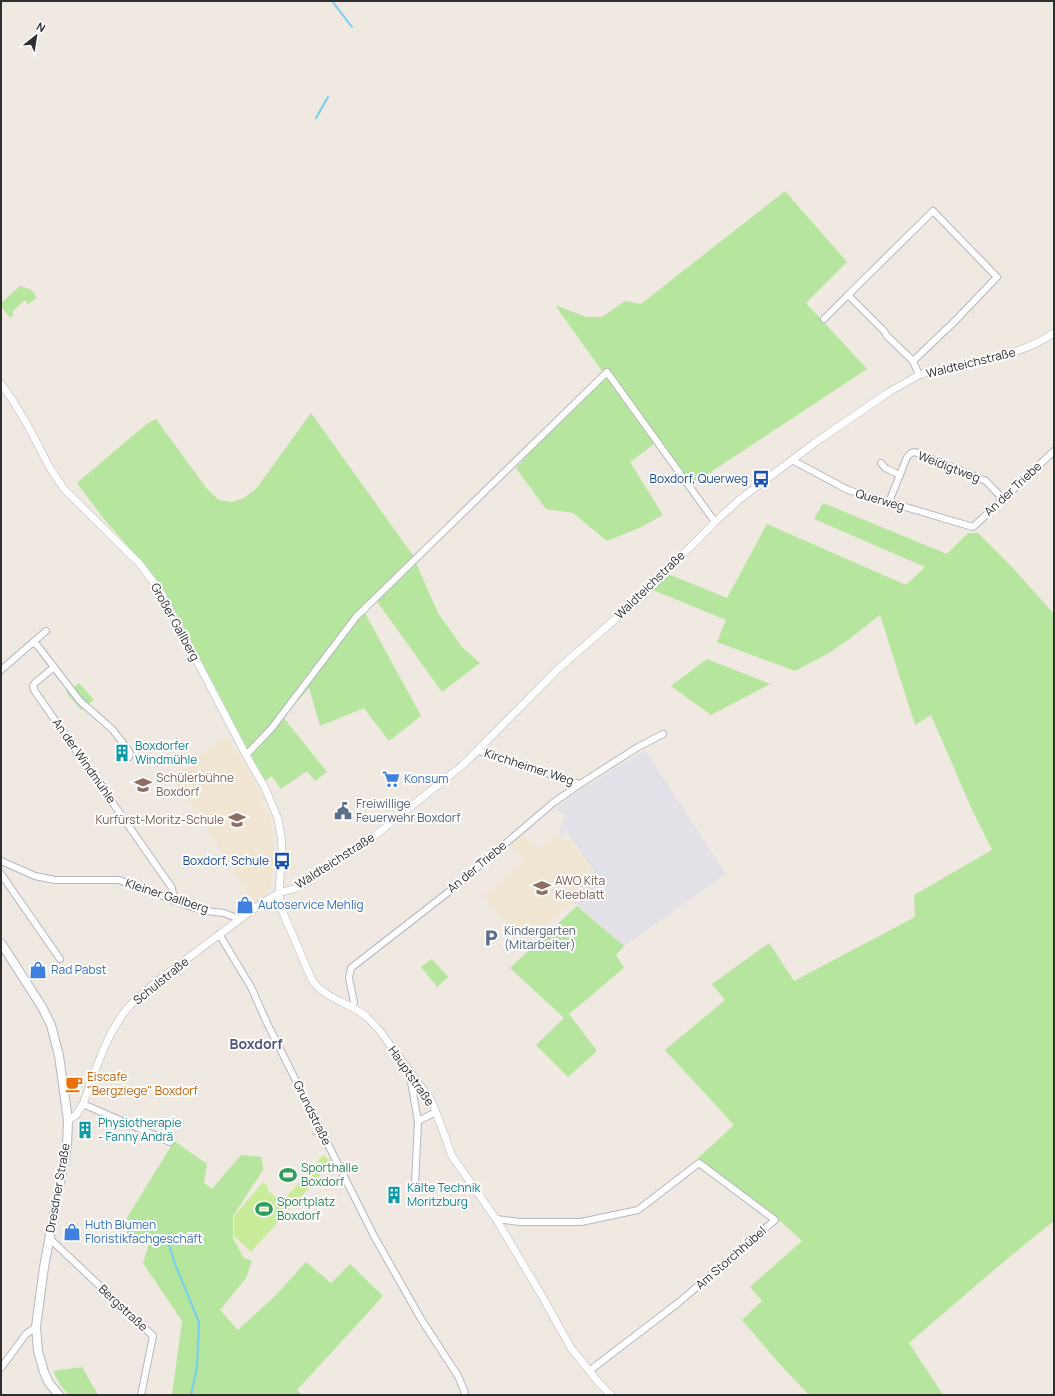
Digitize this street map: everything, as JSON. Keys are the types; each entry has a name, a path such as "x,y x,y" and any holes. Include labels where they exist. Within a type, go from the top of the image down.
{"main road":[{"name":"Dresdner Straße","path":"1,943 42,1007 51,1025 59,1056 68,1120 67,1145 49,1238 36,1327 38,1352 44,1372 49,1383 59,1395"}],"street":[{"path":"824,319 933,211 997,277 956,320 913,361"},
{"path":"848,295 913,361 919,376"},
{"name":"Waldteichstraße","path":"279,893 303,884 368,841 464,764 558,668 642,595 715,522 739,500 792,460 889,392 919,376 932,371 1014,353 1029,347 1054,333"},
{"path":"246,755 257,746 271,729 356,617 607,372 715,522"},
{"name":"Großer Gallberg","path":"1,384 27,424 50,468 64,489 140,564 162,594 246,755 265,788 278,819 282,847 279,893"},
{"name":"An der Triebe","path":"973,527 1054,451"},
{"name":"Weidigtweg","path":"889,502 907,457 911,453 915,452 986,481 1003,499"},
{"name":"Querweg","path":"792,460 848,490 973,527"},
{"path":"881,463 885,468 900,475"},
{"path":"1,670 46,631"},
{"path":"33,643 37,645 80,701 112,729 127,748 130,753 129,757"},
{"name":"An der Windmühle","path":"54,667 35,683 33,686 34,690 172,888 174,901"},
{"name":"An der Triebe","path":"352,1007 354,1002 349,978 351,968 450,890 553,803 578,785 638,747 663,734"},
{"name":"Kirchheimer Weg","path":"478,751 578,785"},
{"name":"Kleiner Gallberg","path":"1,862 35,876 55,880 119,880 174,901 207,911 224,913 239,919"},
{"path":"1,874 60,959"},
{"name":"Schulstraße","path":"68,1120 76,1115 83,1104 115,1026 127,1010 156,982 239,919 279,893"},
{"name":"Hauptstraße","path":"279,893 281,908 312,980 318,988 328,996 360,1011 367,1017 431,1100 452,1156 496,1219 571,1348 611,1395"},
{"name":"Grundstraße","path":"219,934 251,987 267,1023 374,1236 421,1319 458,1376 465,1395"},
{"path":"408,1070 418,1121 415,1184"},
{"path":"83,1104 170,1142"},
{"path":"418,1121 436,1112"},
{"name":"Am Storchhübel","path":"496,1219 520,1222 581,1222 638,1210 700,1163 775,1220 678,1303 589,1371"},
{"name":"Bergstraße","path":"49,1238 153,1336 141,1395"},
{"path":"1,1368 26,1334 36,1327"}],"shaded area":[{"name":"Kurfürst-Moritz-Schule","path":"226,737 245,764 265,799 260,803 269,817 272,826 274,861 271,886 268,893 254,902 213,838 206,823 171,777"},
{"path":"645,750 726,874 624,946 574,902 600,880 568,833 566,831 562,836 559,832 565,817 556,808 580,790"},
{"name":"AWO Kita Kleeblatt","path":"523,834 537,850 556,835 565,842 570,837 600,880 554,918 525,945 484,896 525,860 510,843"}],"green space":[{"path":"785,191 847,262 806,303 867,369 691,485 654,444 630,462 663,515 639,528 607,541 573,513 546,509 516,468 602,371 555,305 586,317 602,317 625,301 641,304"},
{"path":"20,286 32,290 37,298 28,304 25,300 12,312 14,315 10,318 1,306 1,303"},
{"path":"311,413 412,554 438,613 462,647 480,663 442,692 376,600 365,613 421,716 389,741 364,708 320,726 309,688 283,717 327,772 315,781 307,771 281,789 272,776 265,781 251,756 280,721 248,750 179,618 155,577 104,519 77,483 148,423 156,419 207,489 219,500 232,502 244,498 256,489"},
{"path":"823,503 947,554 968,533 978,533 1011,566 1054,614 1054,1221 909,1343 943,1395 809,1395 777,1361 742,1320 762,1301 750,1287 802,1241 776,1217 698,1158 734,1125 665,1050 725,1000 712,984 769,943 794,981 915,917 914,895 992,850 973,812 931,715 915,725 880,615 829,653 795,671 717,642 726,620 653,590 668,574 727,598 767,524 906,585 925,567 814,519"},
{"path":"707,659 770,684 711,715 671,686"},
{"path":"79,683 94,700 81,710 66,692"},
{"path":"577,906 624,946 616,955 624,968 569,1014 597,1051 568,1077 536,1045 564,1018 510,968"},
{"path":"432,959 448,977 437,987 421,967"},
{"path":"174,1141 207,1164 204,1183 212,1189 241,1155 262,1157 263,1170 233,1216 233,1238 243,1257 252,1261 246,1278 220,1310 238,1330 275,1296 306,1262 331,1283 350,1264 383,1296 297,1390 302,1395 172,1395 182,1321 143,1263 150,1240 127,1236 127,1218"},
{"name":"Sportplatz Boxdorf","path":"323,1155 332,1162 251,1252 234,1236 234,1216 263,1182 269,1188 267,1190 282,1202"},
{"path":"82,1367 98,1395 69,1395 60,1385 53,1371"}],"waterway":[{"path":"332,1 352,27"},
{"path":"316,118 328,97"},
{"path":"169,1245 175,1264 199,1322 197,1367 191,1395"}],"place":[{"name":"Boxdorf, Querweg","path":"761,479"},
{"name":"Boxdorfer Windmühle","path":"122,753"},
{"name":"Konsum","path":"391,779"},
{"name":"Schülerbühne Boxdorf","path":"143,785"},
{"name":"Freiwillige Feuerwehr Boxdorf","path":"343,811"},
{"name":"Kurfürst-Moritz-Schule","path":"237,820"},
{"name":"Boxdorf, Schule","path":"282,861"},
{"name":"AWO Kita Kleeblatt","path":"542,888"},
{"name":"Autoservice Mehlig","path":"245,905"},
{"name":"Kindergarten (Mitarbeiter)","path":"491,938"},
{"name":"Rad Pabst","path":"38,970"},
{"name":"Eiscafe \"Bergziege\" Boxdorf","path":"74,1084"},
{"name":"Physiotherapie - Fanny Andrä","path":"85,1130"},
{"name":"Sporthalle Boxdorf","path":"288,1175"},
{"name":"Kälte Technik Moritzburg","path":"394,1195"},
{"name":"Sportplatz Boxdorf","path":"264,1209"},
{"name":"Huth Blumen Floristikfachgeschäft","path":"72,1232"}],"district":[{"name":"Boxdorf","path":"256,1044"}]}
